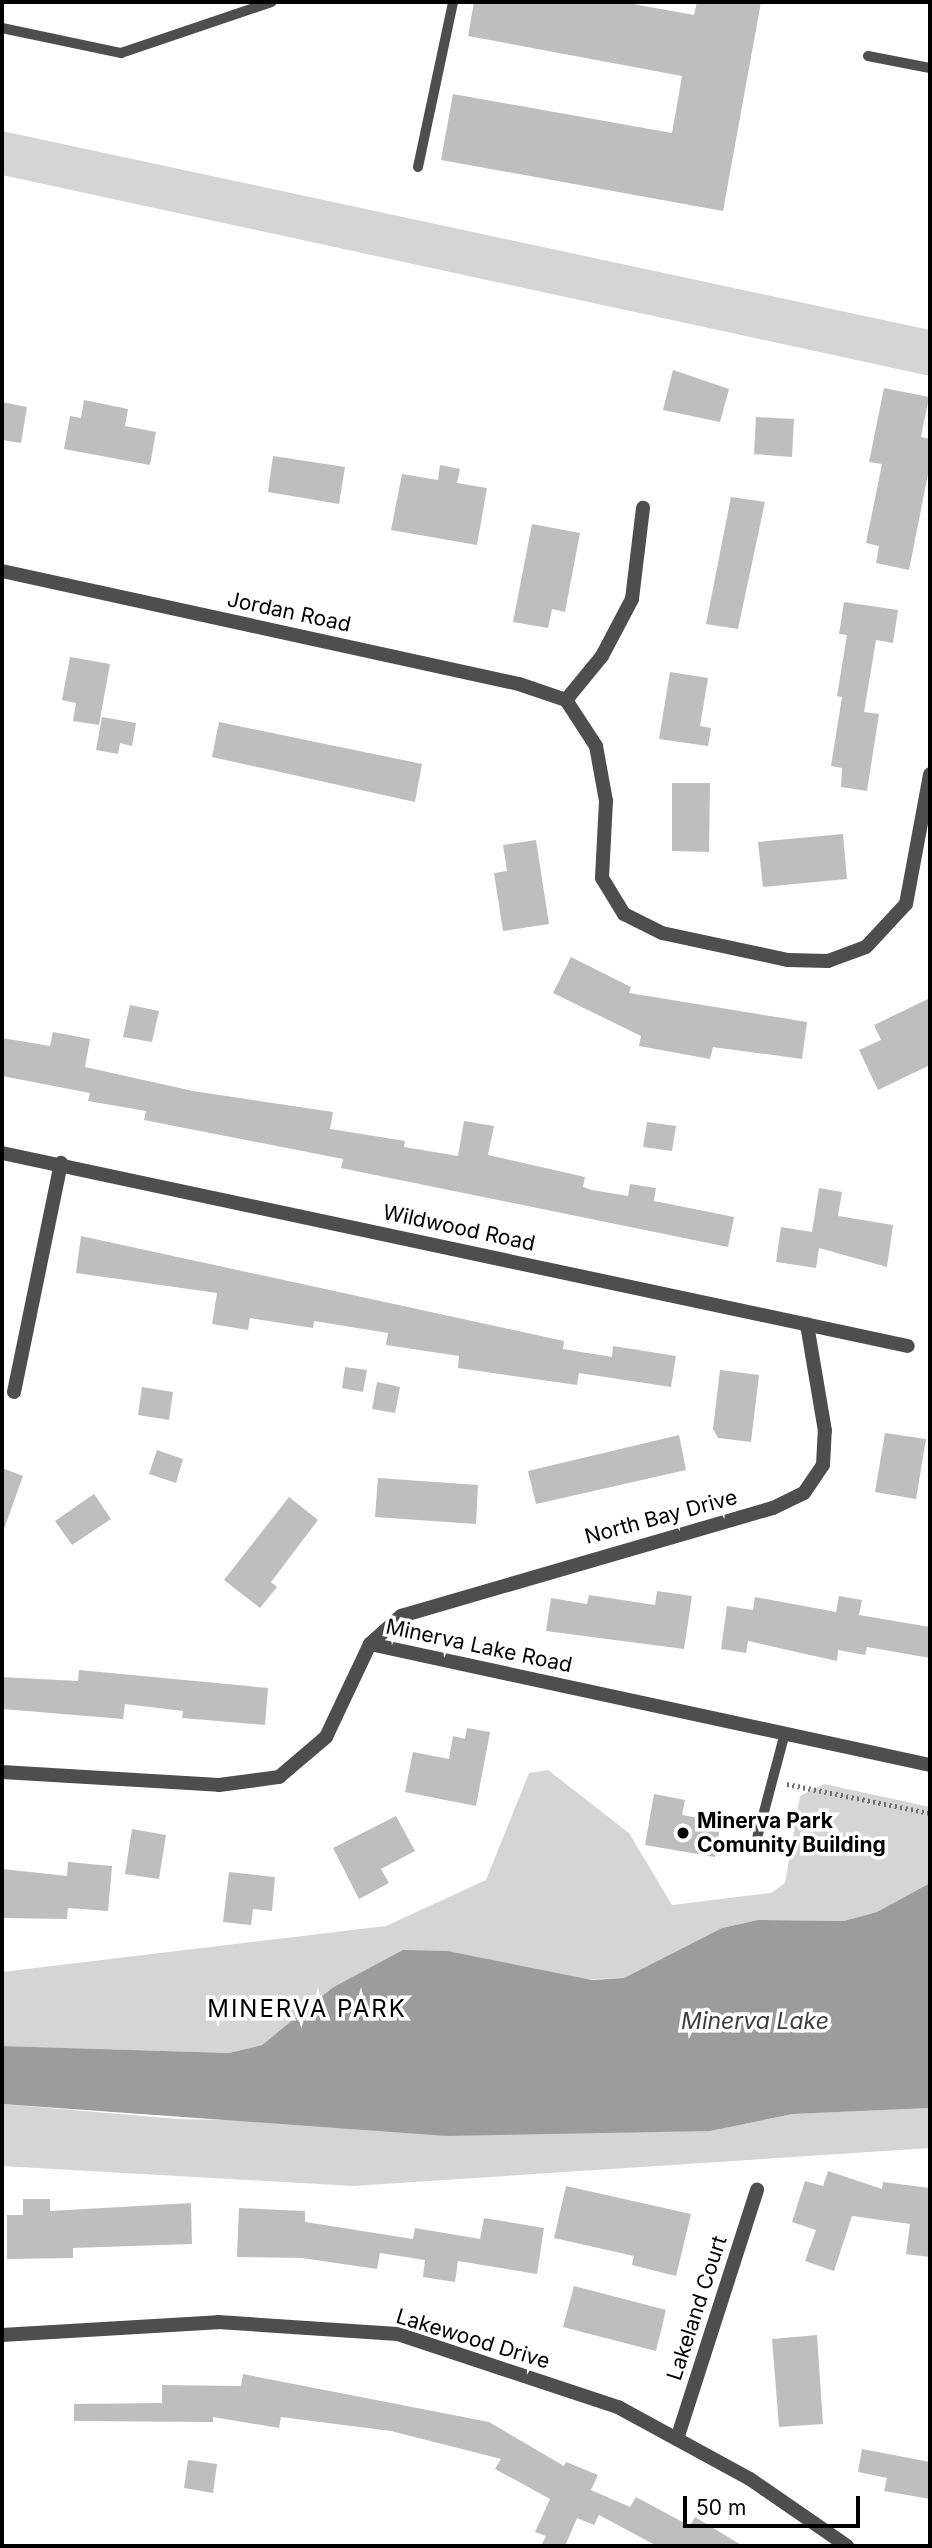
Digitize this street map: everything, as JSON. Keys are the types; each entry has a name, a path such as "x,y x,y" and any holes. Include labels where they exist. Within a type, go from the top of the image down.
{"street":[{"path":"643,508 632,599 602,656 566,700 596,746 606,801 602,877 624,914 662,933 788,960 828,961 866,947 906,904 930,774"},
{"name":"Jordan Road","path":"2,572 519,684 566,700"},
{"name":"Wildwood Road","path":"2,1153 61,1163 908,1346"},
{"path":"14,1392 61,1163"},
{"name":"North Bay Drive","path":"370,1644 401,1616 439,1600 773,1508 804,1493 823,1465 825,1431 807,1325"},
{"name":"Minerva Lake Road","path":"2,1772 219,1785 279,1777 326,1737 370,1644 930,1765"},
{"name":"Lakeland Court","path":"677,2439 757,2190"},
{"name":"Lakewood Drive","path":"2,2335 218,2322 398,2334 618,2407 750,2479 848,2546"}],"lane":[{"path":"2,28 121,53 272,2"},
{"path":"418,167 453,2"},
{"path":"868,55 930,68"},
{"path":"757,1838 785,1733"}],"path":[{"path":"772,1781 930,1813"}],"shaded area":[{"path":"2,131 930,330 930,376 2,175"},
{"path":"548,1770 629,1833 672,1905 771,1893 785,1883 800,1796 824,1784 930,1807 930,1883 877,1912 844,1921 758,1920 722,1928 624,1978 332,1988 262,2045 229,2053 2,2046 2,1972 386,1926 486,1880 529,1773"},
{"path":"2,2104 178,2119 710,2131 793,2114 930,2108 930,2148 353,2186 2,2166"}],"water":[{"name":"Minerva Lake","path":"930,1883 930,2108 793,2114 710,2131 447,2136 2,2104 2,2046 229,2053 262,2045 332,1988 403,1950 447,1951 592,1980 624,1978 722,1928 758,1920 844,1921 877,1912"}],"building":[{"path":"474,2 622,2 694,15 697,2 761,2 723,211 441,160 453,94 672,133 682,76 468,36"},
{"path":"673,370 729,389 720,422 663,410"},
{"path":"884,388 929,397 921,437 930,439 930,464 909,570 876,563 879,546 866,543 882,464 869,462"},
{"path":"84,400 128,409 125,426 156,432 150,465 64,449 70,416 81,418"},
{"path":"2,402 27,407 21,443 2,440"},
{"path":"756,417 794,419 792,457 754,454"},
{"path":"273,456 345,467 339,504 268,492"},
{"path":"440,465 460,469 457,483 487,488 477,545 391,530 402,474 438,480"},
{"path":"731,497 765,502 738,629 706,624"},
{"path":"532,524 580,533 565,612 552,609 548,628 513,622"},
{"path":"844,602 898,610 893,643 876,640 864,712 879,714 867,791 841,787 842,768 831,766 842,697 837,696 847,635 839,634"},
{"path":"70,657 110,664 99,725 73,721 76,703 62,700"},
{"path":"670,672 708,678 700,726 711,728 708,746 659,739"},
{"path":"102,717 136,723 132,746 120,743 118,754 96,750"},
{"path":"219,722 422,764 415,802 212,757"},
{"path":"672,783 710,783 709,852 672,851"},
{"path":"843,834 847,879 763,887 758,842"},
{"path":"536,840 549,924 503,931 494,873 507,871 503,845"},
{"path":"571,957 631,987 629,993 807,1022 802,1059 713,1047 710,1059 639,1046 641,1036 553,993"},
{"path":"930,998 930,1065 878,1090 859,1050 881,1040 874,1025"},
{"path":"130,1005 159,1011 152,1042 123,1037"},
{"path":"53,1032 90,1039 85,1067 193,1091 333,1112 330,1129 405,1141 404,1147 458,1156 464,1121 494,1126 488,1155 585,1177 583,1187 592,1190 628,1196 630,1184 656,1188 654,1201 734,1217 728,1247 341,1168 343,1159 144,1120 146,1111 88,1101 90,1093 2,1076 2,1038 50,1046"},
{"path":"647,1122 676,1126 672,1151 643,1147"},
{"path":"819,1188 842,1192 838,1216 893,1225 887,1267 819,1248 816,1268 776,1262 781,1227 812,1232"},
{"path":"81,1236 564,1341 563,1349 612,1357 613,1346 676,1356 671,1387 579,1373 577,1385 458,1368 459,1356 386,1345 388,1333 314,1321 313,1328 250,1318 248,1330 212,1324 217,1293 76,1273"},
{"path":"345,1367 367,1370 363,1392 342,1388"},
{"path":"720,1370 759,1375 751,1442 718,1438 713,1429"},
{"path":"377,1382 400,1387 395,1413 372,1409"},
{"path":"142,1387 173,1392 169,1420 138,1415"},
{"path":"885,1433 926,1439 916,1499 875,1492"},
{"path":"679,1435 686,1470 536,1504 528,1471"},
{"path":"157,1450 183,1459 176,1483 149,1474"},
{"path":"2,1468 23,1476 4,1529 2,1529"},
{"path":"378,1478 478,1485 476,1524 375,1517"},
{"path":"94,1494 111,1519 72,1545 55,1521"},
{"path":"289,1497 318,1520 271,1582 277,1587 260,1608 224,1580"},
{"path":"657,1591 692,1596 684,1649 546,1631 551,1598 587,1604 589,1595 655,1605"},
{"path":"839,1596 862,1600 859,1615 930,1627 930,1658 867,1647 865,1655 838,1650 837,1661 748,1641 746,1653 721,1649 727,1606 753,1610 755,1597 836,1612"},
{"path":"79,1670 268,1688 265,1725 182,1718 183,1711 125,1704 123,1719 2,1709 2,1677 78,1681"},
{"path":"467,1728 490,1732 476,1806 405,1792 413,1752 449,1759 453,1736 465,1739"},
{"name":"Minerva Park Comunity Building","path":"654,1794 685,1800 682,1815 721,1822 715,1857 645,1845"},
{"path":"396,1816 415,1851 381,1869 389,1883 359,1899 333,1848"},
{"path":"132,1829 166,1835 159,1879 125,1874"},
{"path":"68,1862 112,1866 108,1911 68,1908 67,1919 2,1918 2,1869 67,1876"},
{"path":"229,1872 275,1877 272,1911 253,1909 251,1925 223,1922"},
{"path":"828,2171 882,2189 883,2182 930,2188 930,2257 906,2254 910,2224 852,2216 834,2271 805,2261 816,2230 792,2222 805,2181 823,2186"},
{"path":"566,2186 691,2214 676,2276 632,2265 634,2256 554,2238"},
{"path":"23,2199 50,2199 50,2211 191,2203 192,2244 73,2248 73,2258 7,2259 7,2215 23,2215"},
{"path":"239,2208 305,2211 305,2222 413,2239 415,2228 480,2239 484,2218 544,2228 537,2274 458,2261 455,2282 423,2277 425,2260 380,2253 377,2269 302,2258 237,2257"},
{"path":"574,2286 666,2310 656,2351 563,2327"},
{"path":"817,2335 823,2424 779,2427 772,2339"},
{"path":"243,2374 489,2422 564,2466 566,2462 598,2475 591,2490 630,2507 636,2497 690,2526 695,2517 743,2546 657,2546 599,2515 594,2525 577,2518 565,2546 541,2546 546,2536 535,2532 550,2499 495,2469 501,2459 391,2431 281,2417 279,2428 213,2417 213,2422 74,2421 74,2404 162,2403 162,2385 241,2386"},
{"path":"862,2449 930,2462 930,2499 884,2491 887,2478 858,2472"},
{"path":"188,2460 217,2464 213,2493 184,2488"}],"place":[{"name":"Minerva Park Comunity Building","path":"683,1833"}],"district":[{"name":"MINERVA PARK","path":"307,2009"}]}
